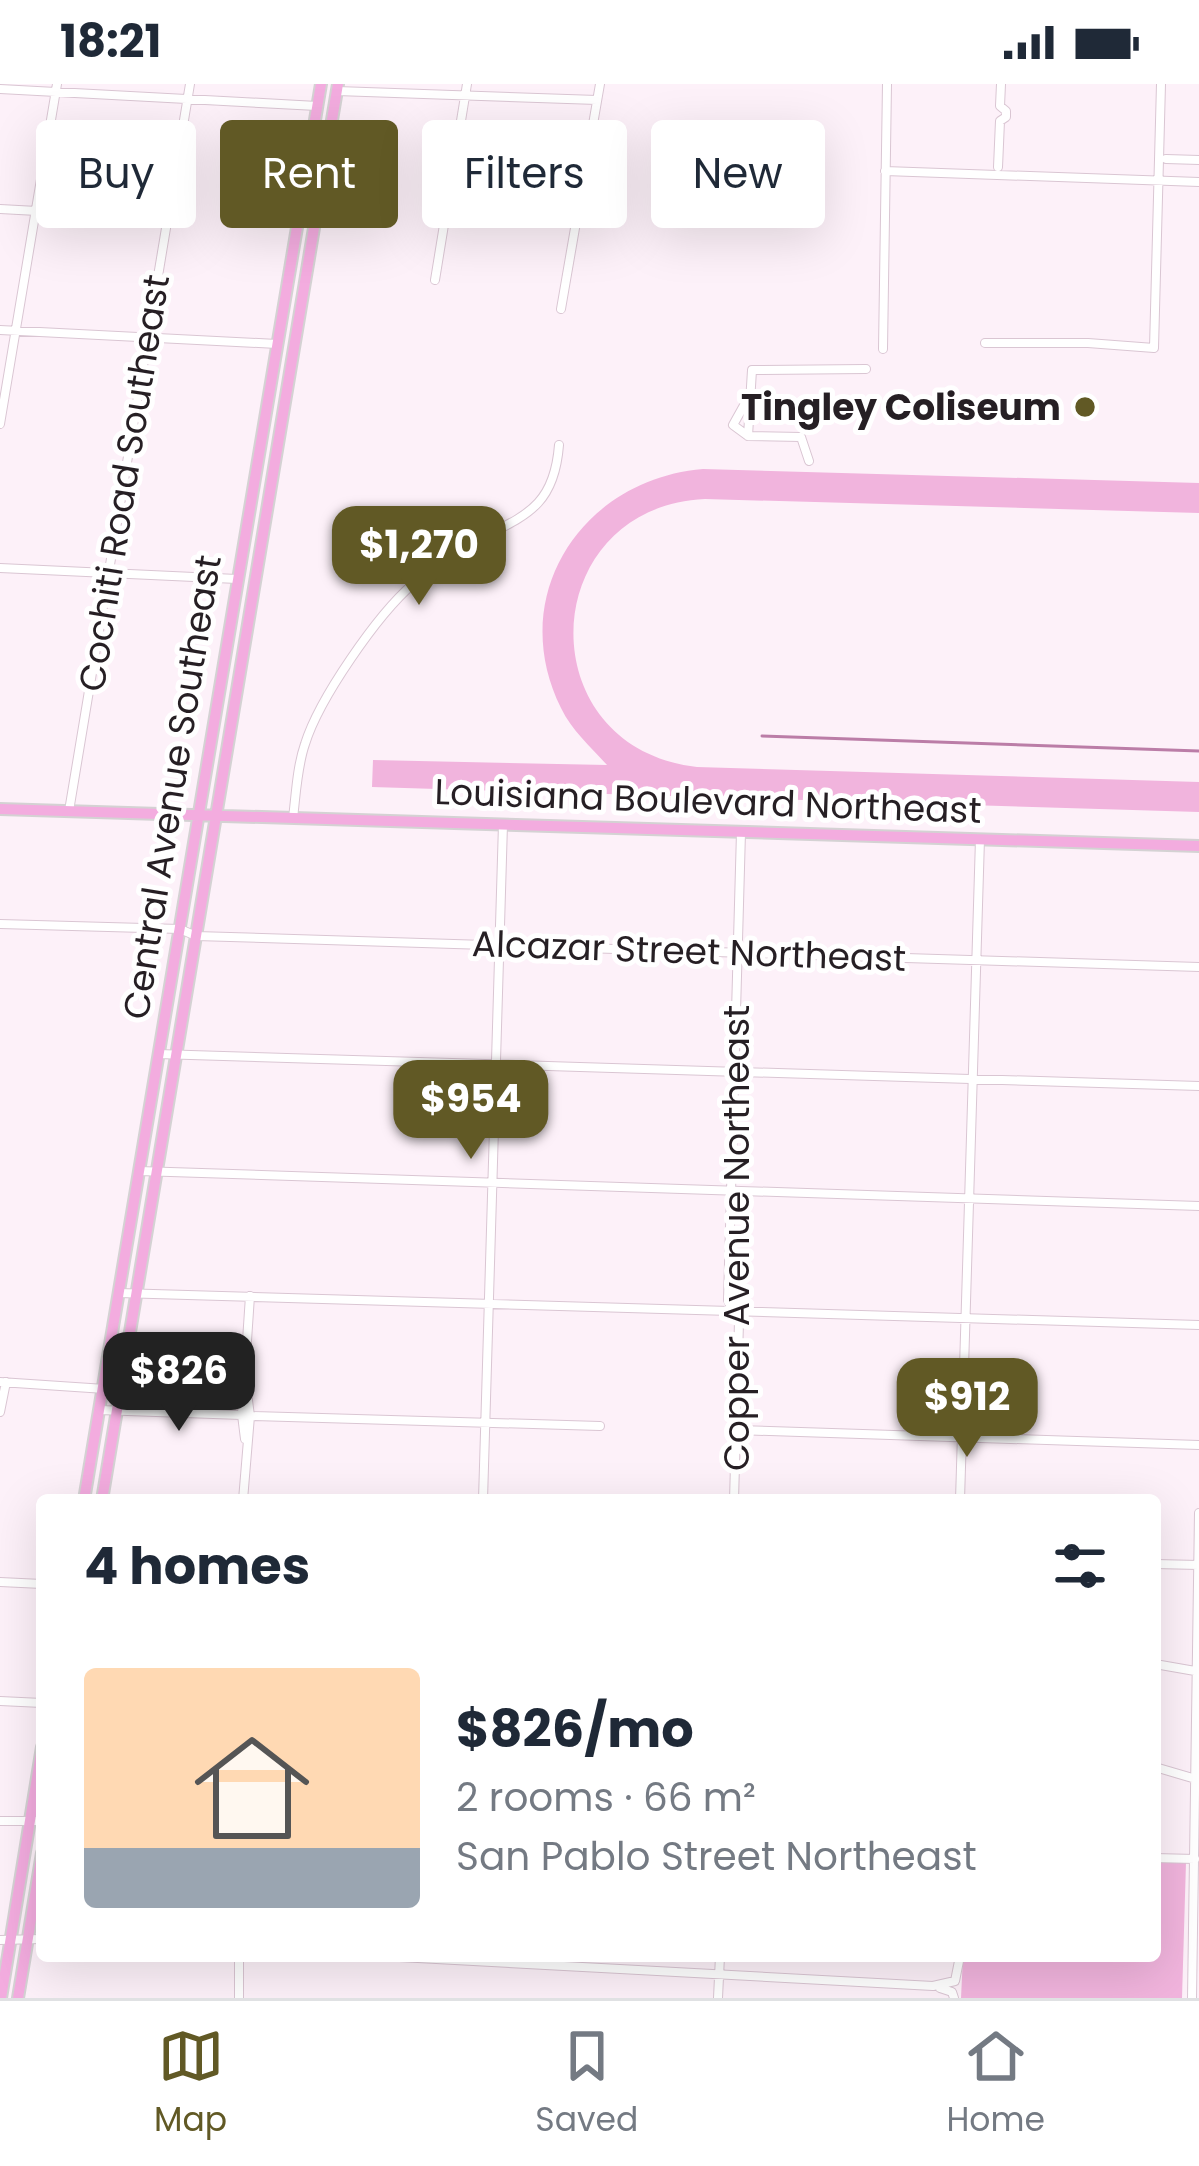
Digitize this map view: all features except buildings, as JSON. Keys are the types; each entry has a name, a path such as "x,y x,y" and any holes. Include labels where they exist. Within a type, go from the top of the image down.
{"main road":[{"name":"Central Avenue Southeast","path":"85,1494 321,84"},
{"path":"103,1494 337,88"},
{"name":"Louisiana Boulevard Northeast","path":"0,809 1199,846"},
{"path":"1,1998 5,1940 36,1821"},
{"path":"18,1998 36,1887"}],"street":[{"name":"Cochiti Road Southeast","path":"184,120 190,84"},
{"path":"435,280 467,84"},
{"path":"561,309 600,84"},
{"path":"883,349 887,84"},
{"path":"998,167 1000,121 994,113 1000,106 1001,84"},
{"path":"985,343 1154,348 1161,84"},
{"path":"52,120 57,88"},
{"path":"0,89 57,88 317,106"},
{"path":"337,88 597,100"},
{"path":"1166,159 1199,160"},
{"path":"885,171 1199,182"},
{"path":"0,209 36,211"},
{"path":"0,424 36,217"},
{"name":"Cochiti Road Southeast","path":"69,811 165,228"},
{"path":"0,330 277,344"},
{"path":"748,436 752,370 866,369"},
{"path":"750,394 733,425 748,436 801,437 809,461"},
{"path":"293,818 307,737 372,628 434,567 530,513 554,477 559,445"},
{"path":"0,568 237,579"},
{"path":"483,1494 503,824"},
{"name":"Copper Avenue Northeast","path":"734,1494 739,1322 728,1300 741,832"},
{"path":"960,1494 980,839"},
{"path":"0,924 180,929"},
{"name":"Alcazar Street Northeast","path":"180,929 196,936 1199,967"},
{"path":"158,1054 1199,1086"},
{"path":"139,1171 1199,1206"},
{"path":"119,1293 1199,1324"},
{"path":"243,1494 250,1296"},
{"path":"0,1412 3,1382 120,1390"},
{"path":"99,1410 600,1426"},
{"path":"736,1430 1199,1445"},
{"path":"1192,1998 1199,1514"},
{"path":"1161,1564 1198,1565"},
{"path":"0,1582 36,1584"},
{"path":"1161,1665 1197,1671"},
{"path":"0,1701 36,1703"},
{"path":"1161,1769 1197,1779"},
{"path":"0,1821 36,1821"},
{"path":"1161,1858 1196,1859"},
{"path":"5,1940 36,1939"},
{"path":"239,1993 242,1962"},
{"path":"488,1962 933,1986 951,1984 959,1962"},
{"path":"718,1998 720,1962"},
{"path":"933,1986 953,1995"}],"shaded area":[{"path":"703,469 1199,483 1199,513 705,499 649,512 608,542 583,582 574,629 580,676 603,718 642,750 697,767 1199,782 1199,812 372,787 373,760 607,765 565,716 546,666 543,624 550,585 566,550 591,519 622,495 660,478"},
{"path":"1161,1862 1186,1862 1182,1998 961,1998 963,1962 1161,1962"}],"waterway":[{"path":"762,736 1199,751"}],"place":[{"name":"Tingley Coliseum","path":"1085,407"}]}
